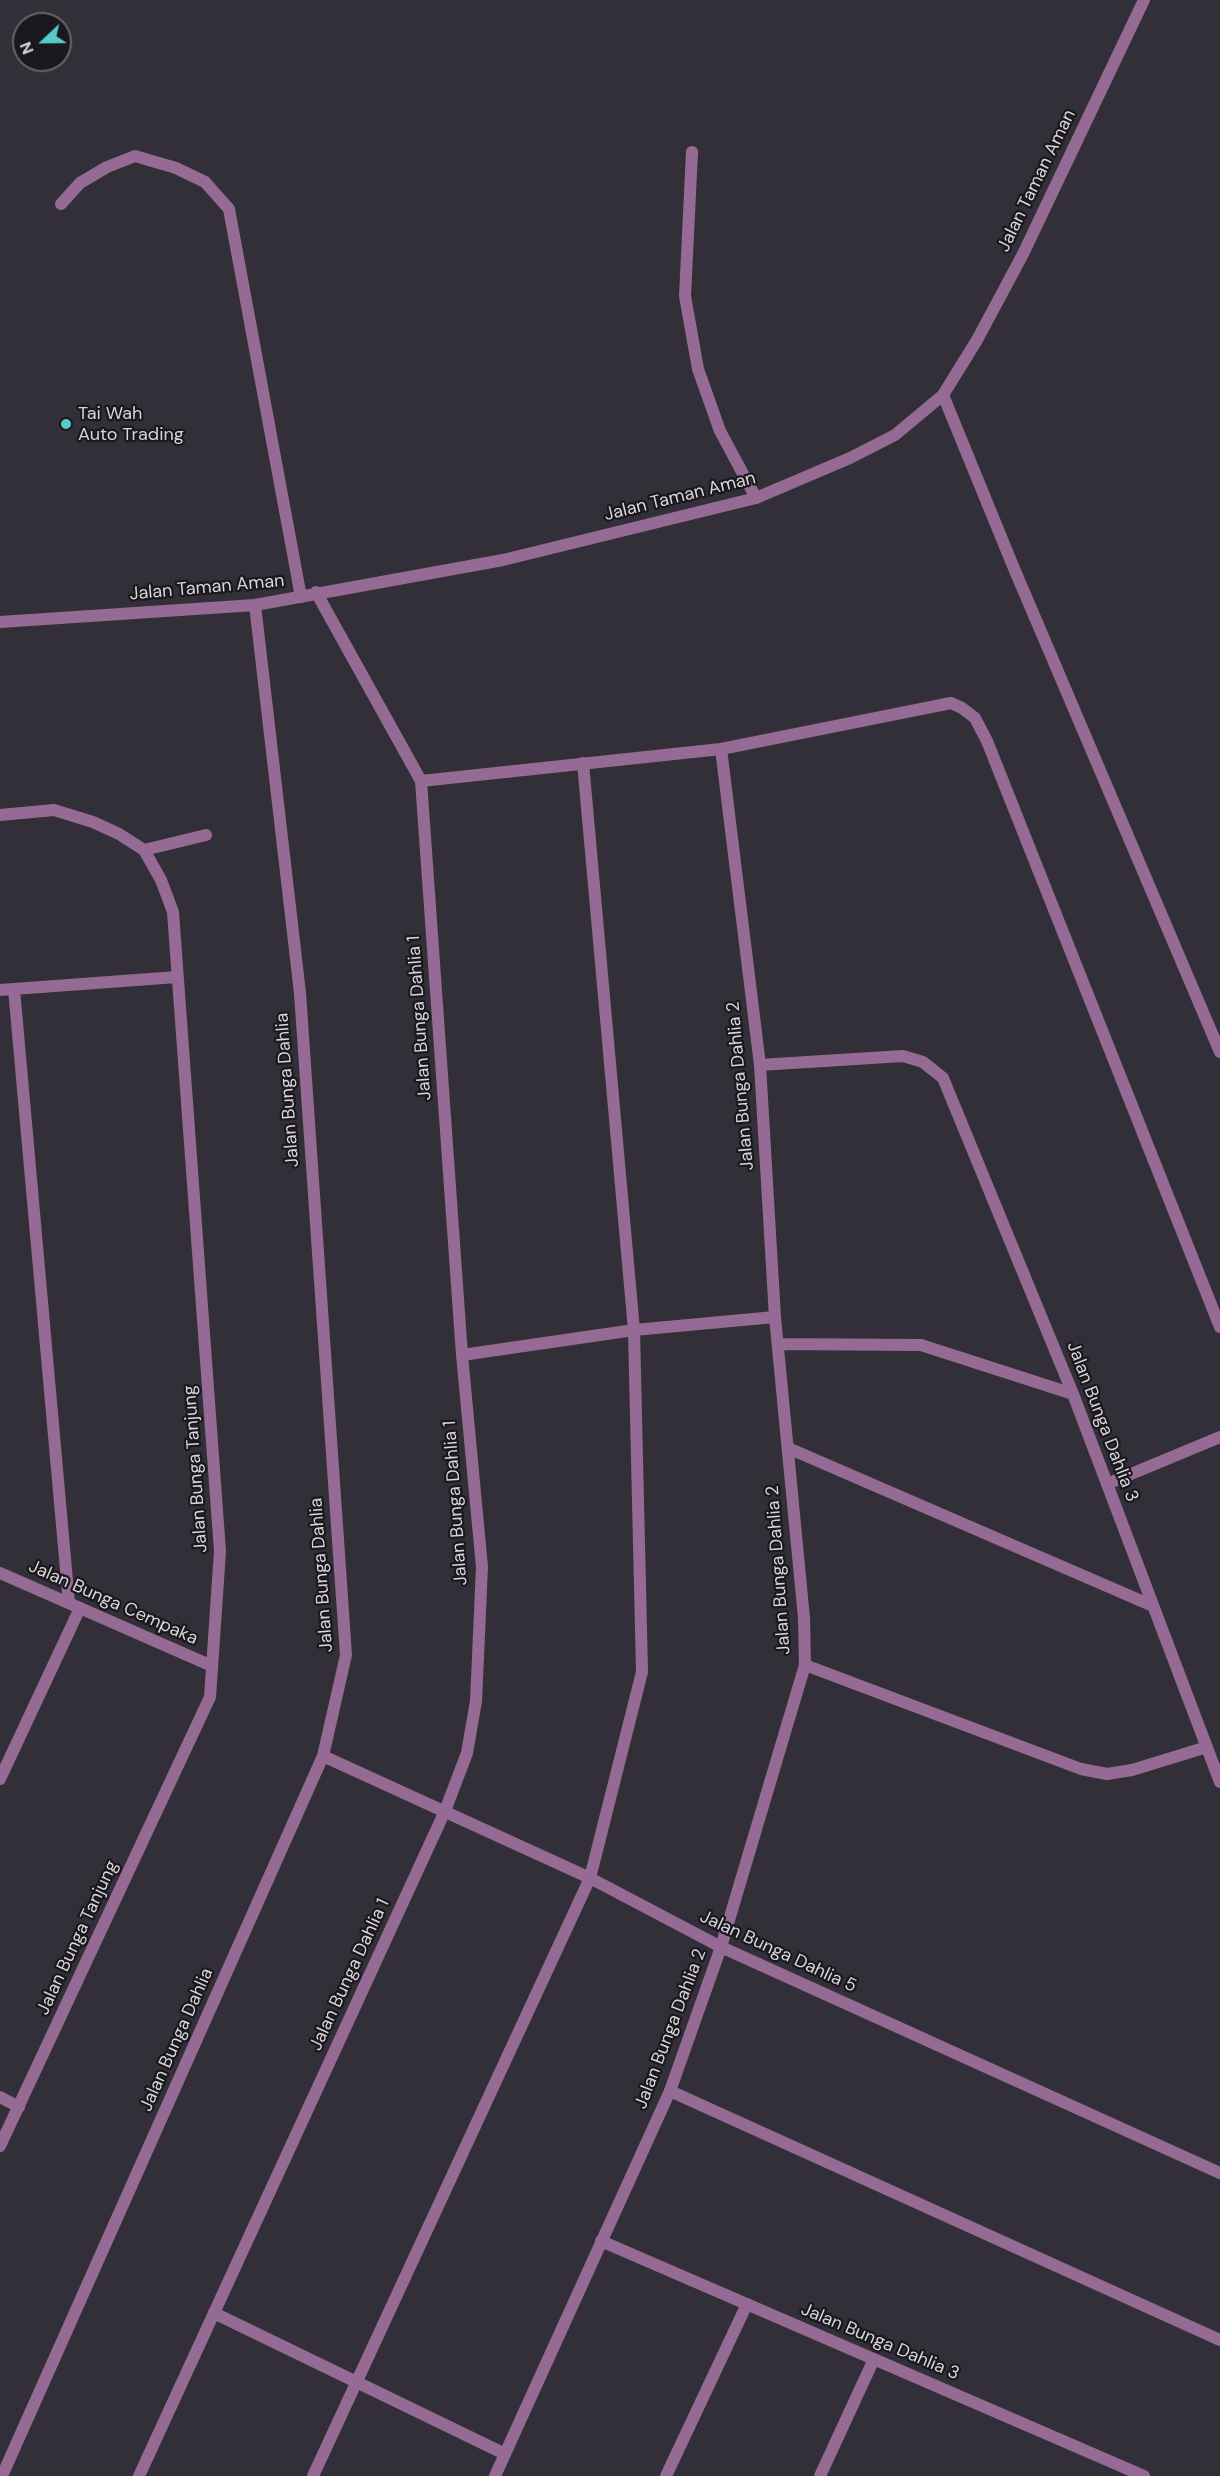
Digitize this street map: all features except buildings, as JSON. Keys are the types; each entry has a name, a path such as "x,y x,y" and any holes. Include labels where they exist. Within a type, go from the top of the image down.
{"street":[{"name":"Jalan Taman Aman","path":"0,622 255,604 503,560 756,498 850,458 895,435 943,395 977,340 1023,254 1144,0"},
{"path":"692,152 685,296 696,358 720,431 756,498"},
{"path":"61,204 80,183 107,166 135,156 176,168 205,182 229,209 301,597"},
{"path":"943,395 1013,566 1220,1052"},
{"name":"Jalan Bunga Dahlia 1","path":"139,2476 445,1811 467,1753 476,1701 482,1567 462,1354 421,781 316,592"},
{"name":"Jalan Bunga Dahlia","path":"2,2476 323,1756 346,1655 300,993 255,604"},
{"path":"421,781 721,749 951,703 975,718 987,741 1041,872 1220,1327"},
{"name":"Jalan Bunga Dahlia 2","path":"495,2476 670,2091 721,1947 805,1665 804,1618 775,1317 760,1065 721,749"},
{"path":"313,2476 590,1878 642,1672 634,1330 583,763"},
{"name":"Jalan Bunga Tanjung","path":"0,815 54,810 119,834 144,850 161,880 173,912 220,1551 210,1697 0,2146"},
{"path":"144,850 206,835"},
{"path":"0,990 177,977"},
{"path":"0,1779 75,1606 14,989"},
{"name":"Jalan Bunga Dahlia 3","path":"760,1065 903,1056 922,1062 943,1078 1073,1394 1220,1782"},
{"path":"462,1354 634,1330 775,1317"},
{"path":"778,1344 921,1345 1073,1394"},
{"path":"1107,1484 1220,1437"},
{"path":"788,1448 1153,1606"},
{"name":"Jalan Bunga Cempaka","path":"0,1573 212,1666"},
{"path":"805,1665 1090,1771 1107,1774 1132,1770 1207,1747"},
{"name":"Jalan Bunga Dahlia 5","path":"323,1756 590,1878 721,1947 1220,2173"},
{"path":"670,2091 1220,2340"},
{"path":"0,2097 18,2107"},
{"name":"Jalan Bunga Dahlia 3","path":"602,2241 1144,2476"},
{"path":"666,2476 747,2304"},
{"path":"214,2313 505,2454"},
{"path":"820,2476 874,2359"}],"place":[{"name":"Tai Wah Auto Trading","path":"66,424"}]}
